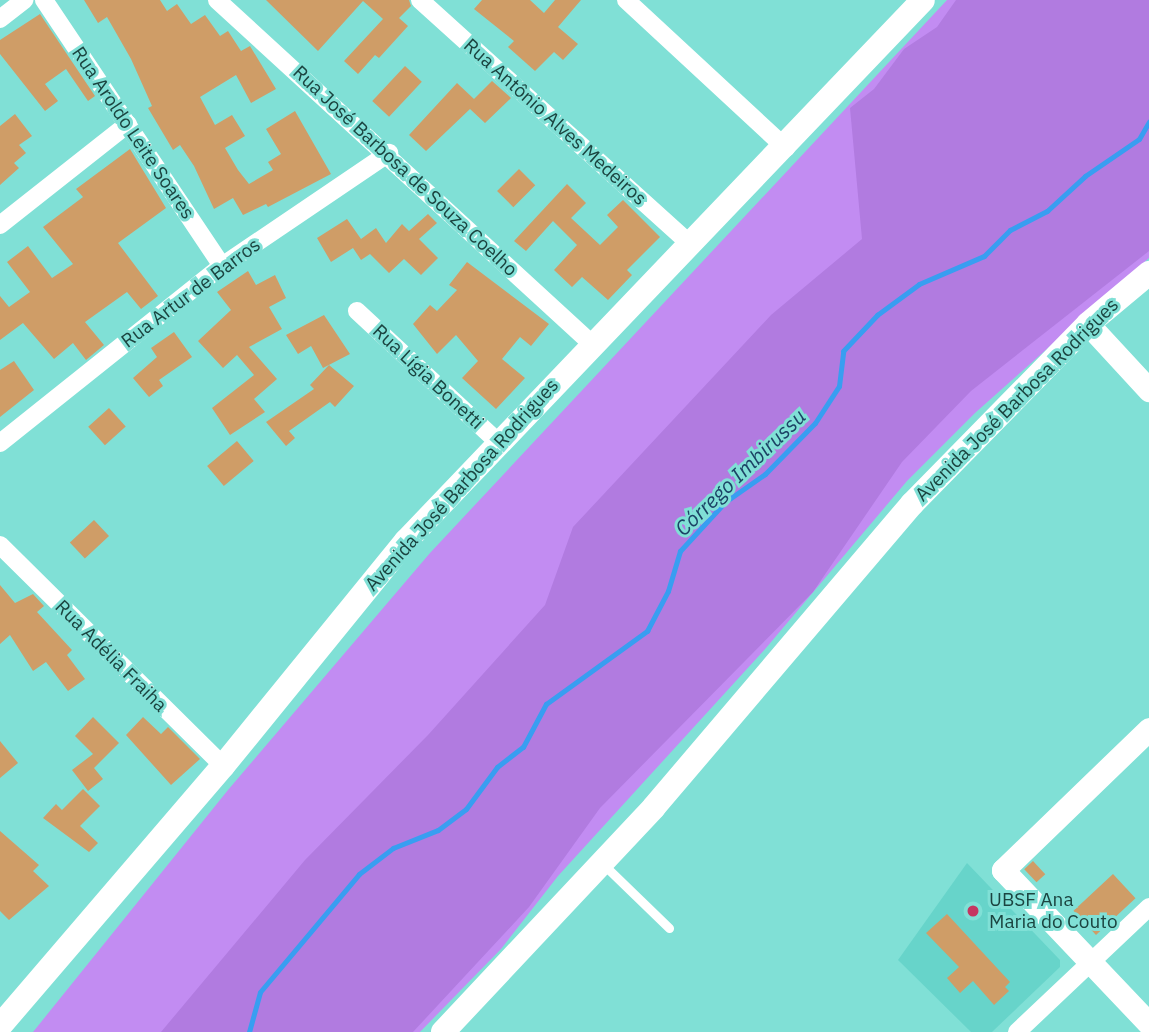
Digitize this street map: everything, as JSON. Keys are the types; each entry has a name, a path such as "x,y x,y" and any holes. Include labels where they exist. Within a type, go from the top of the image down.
{"main road":[{"name":"Avenida José Barbosa Rodrigues","path":"0,1027 223,766 405,541 689,243 786,148 923,0"},
{"name":"Avenida José Barbosa Rodrigues","path":"443,1032 654,807 862,559 1088,324 1149,274"}],"street":[{"path":"0,19 24,0"},
{"name":"Rua Aroldo Leite Soares","path":"44,0 222,266"},
{"name":"Rua José Barbosa de Souza Coelho","path":"217,0 389,153 592,344"},
{"name":"Rua Antônio Alves Medeiros","path":"421,0 689,243"},
{"path":"626,0 786,148"},
{"path":"0,225 128,124"},
{"name":"Rua Artur de Barros","path":"0,443 222,266 389,153"},
{"name":"Rua Lígia Bonetti","path":"357,311 499,443"},
{"path":"1088,324 1149,390"},
{"name":"Rua Adélia Fraiha","path":"0,545 223,766"},
{"path":"1149,729 1003,870 1149,1024"},
{"path":"1017,1032 1149,907"}],"lane":[{"path":"602,863 669,928"}],"shaded area":[{"path":"947,0 1149,0 1149,258 975,413 907,481 766,648 558,876 501,949 420,1032 33,1032 228,790 430,553"},
{"path":"956,0 1149,0 1149,251 971,391 902,462 813,592 600,808 529,907 413,1032 161,1032 305,860 428,735 545,605 573,527 771,315 862,239 850,108 874,89 904,49 937,27"},
{"name":"UBSF Ana Maria do Couto","path":"967,863 1060,960 1060,967 992,1032 971,1032 898,960"}],"building":[{"path":"84,0 160,0 167,11 177,4 191,24 205,15 220,36 228,31 241,51 250,46 276,89 251,103 236,75 200,97 215,125 232,115 245,136 225,148 238,170 249,184 273,170 268,162 281,154 266,129 295,111 331,174 268,207 266,204 243,215 233,198 214,209 194,166 180,145 173,150 148,108 152,106 131,59 107,17 98,23"},
{"path":"266,0 409,0 411,6 399,18 408,26 379,58 375,55 358,74 344,61 383,19 363,1 318,51"},
{"path":"482,0 530,0 544,13 555,0 581,0 558,27 578,44 563,60 554,52 535,71 508,47 514,41 474,9"},
{"path":"40,14 95,96 88,101 66,69 45,84 58,101 45,111 0,54 0,40"},
{"path":"405,66 422,82 389,117 372,101"},
{"path":"492,81 511,98 485,123 470,109 426,151 409,135 457,83 474,99"},
{"path":"15,114 32,136 19,145 26,153 14,163 19,168 0,185 0,126"},
{"path":"130,149 166,208 118,243 158,296 141,309 127,292 85,322 104,345 86,360 73,343 54,359 23,323 0,340 0,296 9,307 30,292 7,262 28,246 52,278 73,264 43,227 83,197 76,189"},
{"path":"519,169 535,185 513,207 497,191"},
{"path":"567,184 586,203 571,218 600,245 618,227 607,215 623,200 660,237 627,270 632,275 608,300 582,277 572,287 554,270 577,245 553,221 526,251 514,241"},
{"path":"428,214 437,223 419,239 438,258 421,275 404,259 389,273 370,254 361,260 353,248 331,262 317,238 347,219 361,239 376,228 386,243 402,224 409,231"},
{"path":"467,262 549,324 531,346 520,337 502,359 525,378 496,409 462,378 478,361 456,335 437,354 413,324 430,305 437,311 457,290 449,285"},
{"path":"248,271 256,285 275,275 286,298 269,307 282,329 249,347 277,379 254,399 265,412 230,435 212,408 254,375 237,355 223,368 198,341 231,310 217,292"},
{"path":"324,315 350,354 323,368 311,346 298,354 286,335"},
{"path":"174,332 192,357 159,380 163,386 149,397 133,378 157,357 151,348"},
{"path":"14,361 34,390 0,417 0,370"},
{"path":"329,365 354,386 335,407 330,402 289,431 295,438 286,446 266,422 314,389 310,385"},
{"path":"109,408 126,427 105,445 88,427"},
{"path":"237,441 254,461 224,486 207,466"},
{"path":"94,520 109,536 85,559 70,543"},
{"path":"0,585 15,603 33,594 44,606 37,612 72,650 67,655 85,679 68,691 46,662 33,671 10,635 0,644"},
{"path":"93,717 119,743 94,768 103,779 88,791 72,770 93,754 75,736"},
{"path":"143,717 161,734 168,727 200,759 171,785 126,735"},
{"path":"0,741 18,763 0,778"},
{"path":"83,789 100,806 80,826 98,843 89,852 43,818 56,804 62,810"},
{"path":"0,831 39,865 33,871 49,886 9,920 0,911"},
{"path":"1033,861 1045,874 1036,882 1024,869"},
{"path":"1113,874 1136,898 1096,935 1074,911"},
{"path":"947,914 1010,982 1005,987 1009,991 994,1005 973,981 960,993 947,978 959,967 926,933"}],"waterway":[{"name":"Córrego Imbirussu","path":"249,1032 260,992 359,874 393,848 438,830 466,809 497,767 523,747 546,704 647,631 668,591 680,551 725,502 765,474 815,423 839,386 843,351 877,315 919,284 984,256 1010,230 1047,211 1085,176 1139,139 1149,122"}],"place":[{"name":"UBSF Ana Maria do Couto","path":"973,911"}]}
